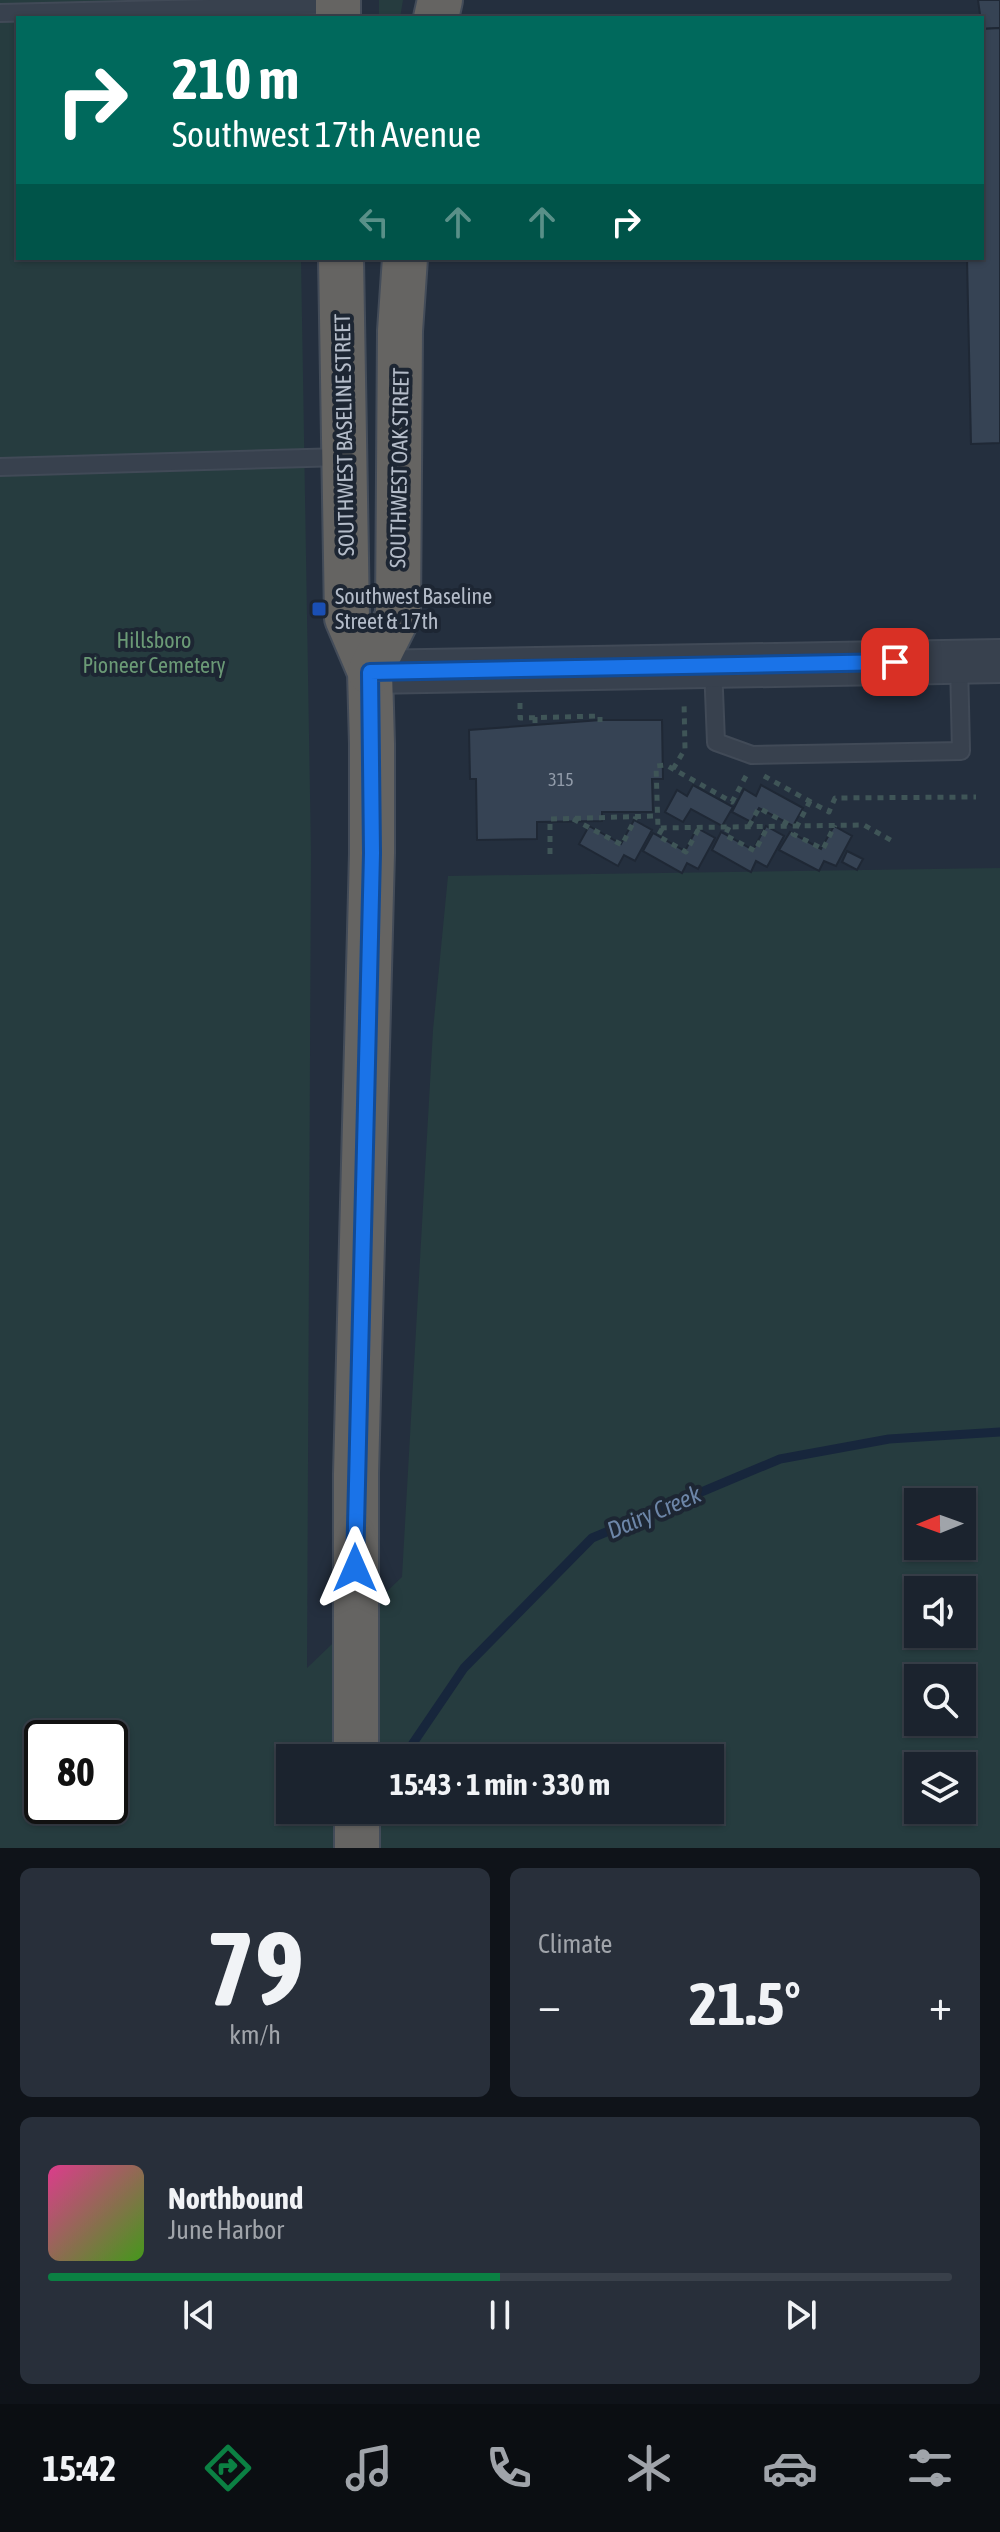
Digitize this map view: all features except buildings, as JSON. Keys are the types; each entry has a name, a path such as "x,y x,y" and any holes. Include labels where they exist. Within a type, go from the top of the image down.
{"highway":[{"name":"SOUTHWEST BASELINE STREET","path":"341,260 347,618 370,672 372,869 355,1568 356,1744"},
{"name":"SOUTHWEST OAK STREET","path":"370,672 398,616 400,331 405,260"},
{"path":"357,1824 357,1848"}],"street":[{"path":"370,672 1000,661"}],"lane":[{"path":"0,13 338,8"},
{"path":"0,467 344,457"},
{"path":"713,665 716,742 752,755 767,755 961,751 959,661"}],"path":[{"path":"673,769 685,749 684,696"},
{"path":"520,698 520,718 559,720 600,716 600,722"},
{"path":"535,717 535,726"},
{"path":"894,842 864,825 658,828 656,766 673,769 732,802 746,776 762,776 829,812 835,798 976,797"},
{"path":"810,801 794,826 793,834 823,849 835,825"},
{"path":"749,827 759,808 794,826"},
{"path":"550,854 550,819 657,816"},
{"path":"572,818 622,845 636,817"},
{"path":"729,827 725,835 755,851 768,826"},
{"path":"662,829 658,836 686,852 699,828"}],"green space":[{"name":"Hillsboro Pioneer Cemetery","path":"0,0 297,0 297,16 16,16 16,260 301,260 311,854 307,1668 402,1577 433,1030 448,876 1000,868 1000,1848 0,1848"},
{"path":"379,0 403,0 400,16 379,16"}],"waterway":[{"name":"Dairy Creek","path":"412,1744 464,1668 592,1538 780,1459 889,1439 1000,1432"}],"place":[{"name":"Southwest Baseline Street & 17th","path":"319,609"}],"route":[{"path":"355,1568 372,853 370,672 895,662"}]}
